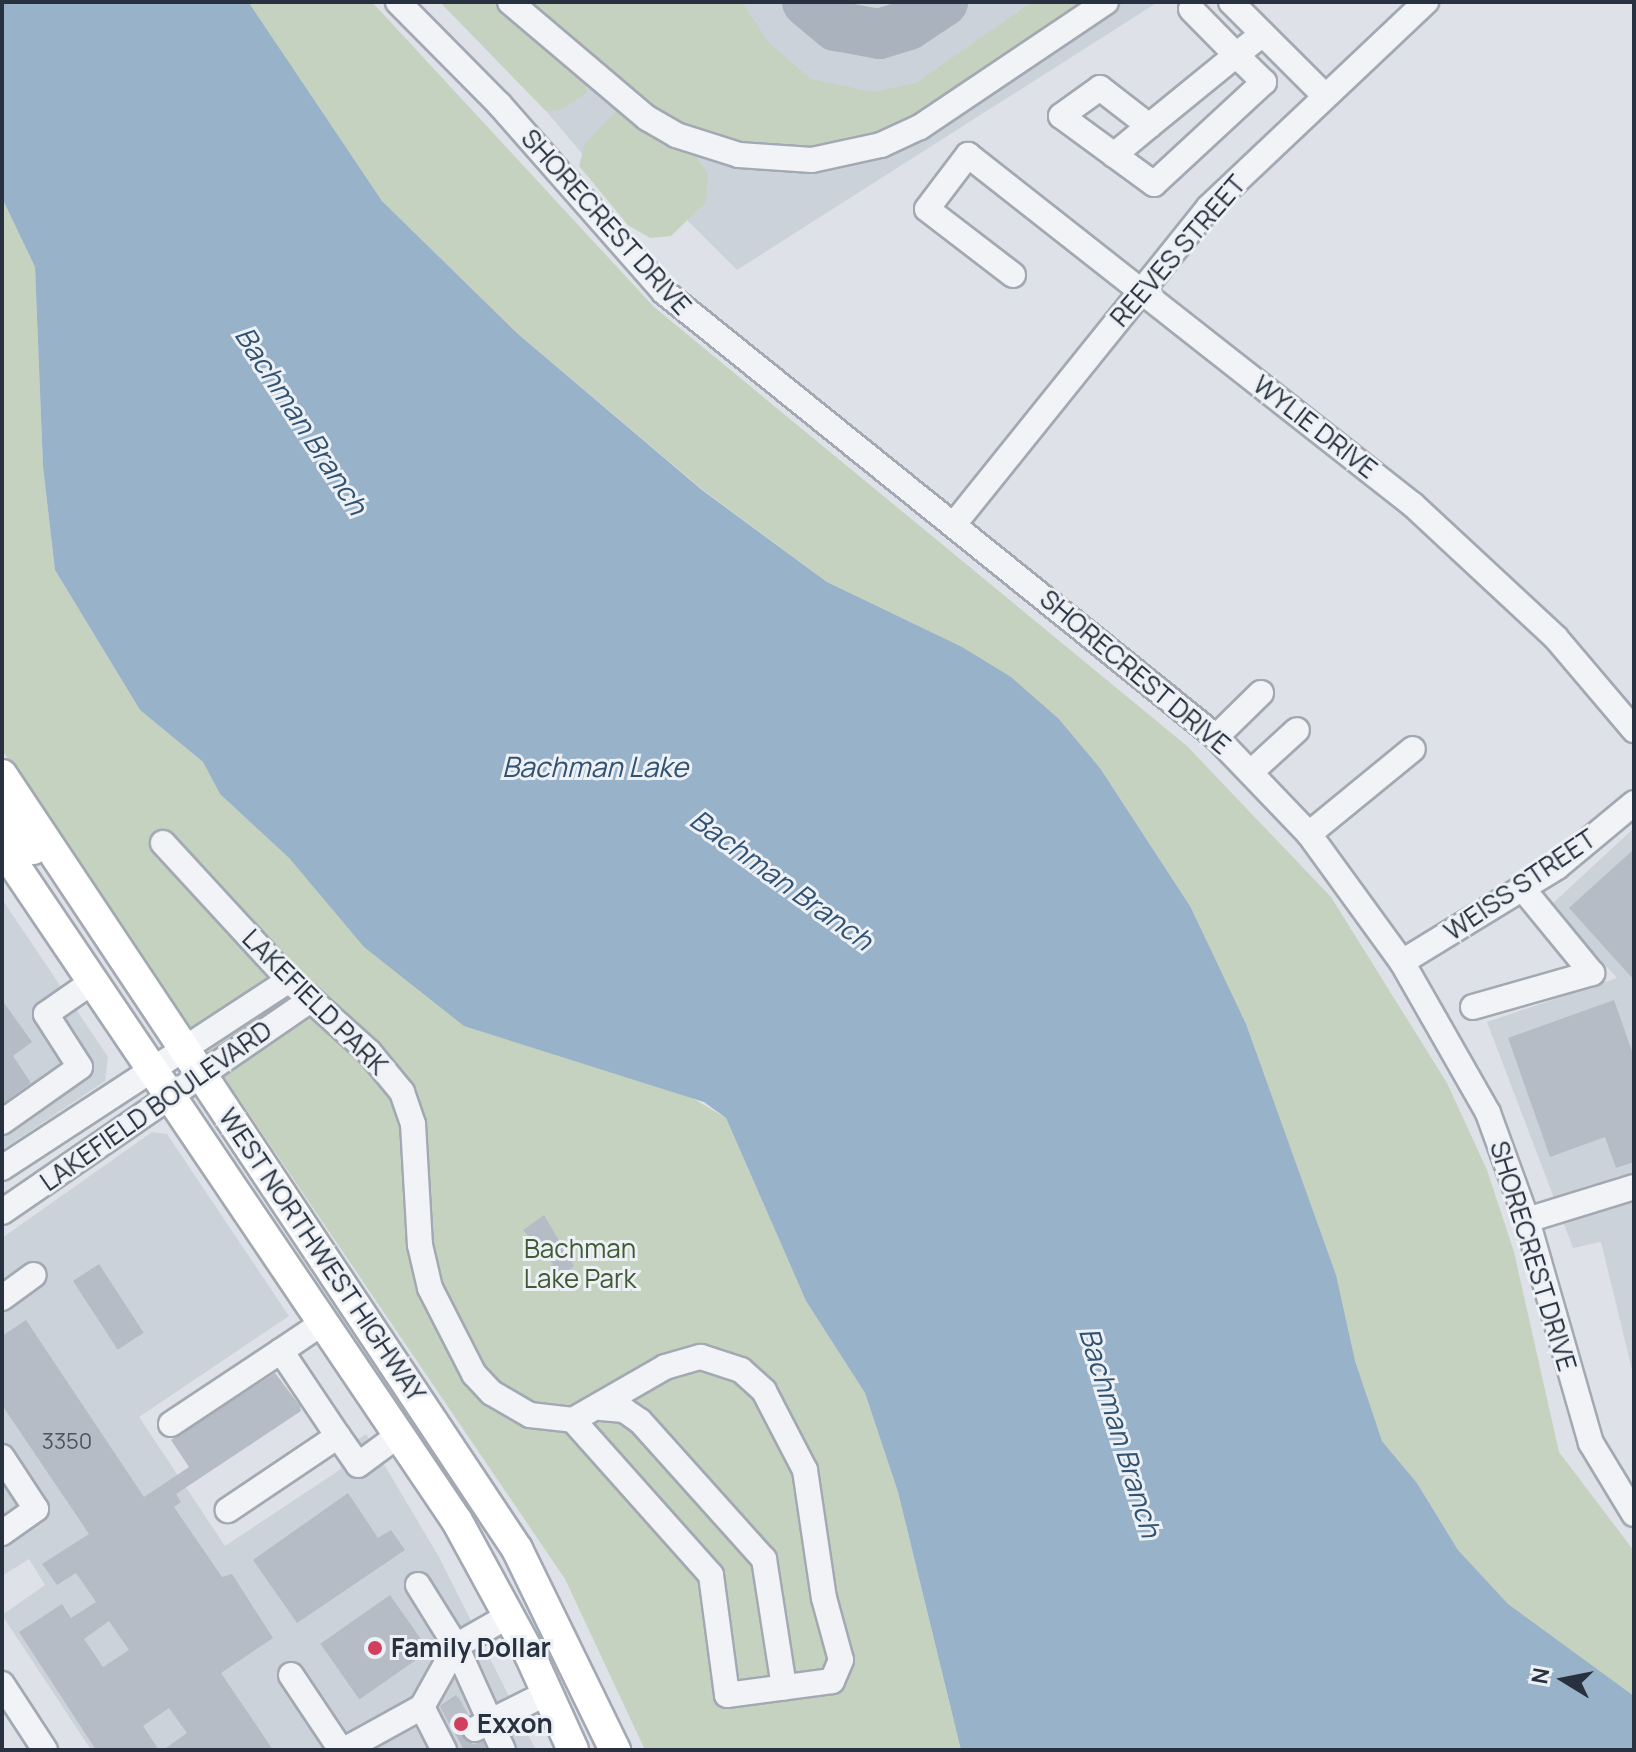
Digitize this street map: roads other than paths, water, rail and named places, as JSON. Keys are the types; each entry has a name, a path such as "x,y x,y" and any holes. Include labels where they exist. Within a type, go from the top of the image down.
{"main road":[{"name":"WEST NORTHWEST HIGHWAY","path":"2,775 80,885 192,1062 517,1549 615,1750"},
{"path":"2,815 16,826 55,879 80,885"},
{"name":"WEST NORTHWEST HIGHWAY","path":"4,854 457,1521 510,1615 573,1750"},
{"path":"400,1434 427,1442 517,1549"}],"street":[{"name":"SHORECREST DRIVE","path":"398,2 499,104 664,292 955,523 1216,737 1309,834 1402,962 1488,1113 1527,1220 1591,1443 1634,1514"},
{"path":"510,2 647,118 676,135 739,155 812,160 881,145 920,127 1106,2"},
{"path":"1231,2 1325,96"},
{"name":"REEVES STREET","path":"955,523 1209,207 1426,2"},
{"path":"1149,126 1100,88 1061,116 1154,184 1264,82 1191,9"},
{"path":"1114,155 1263,34"},
{"name":"WYLIE DRIVE","path":"1013,275 927,209 968,155 1488,569 1556,638 1634,730"},
{"path":"1216,737 1261,693"},
{"path":"1251,772 1297,730"},
{"path":"1309,834 1413,749"},
{"name":"WEISS STREET","path":"1402,962 1523,889 1634,803"},
{"name":"LAKEFIELD PARK","path":"163,843 289,980 369,1052 402,1092 413,1124 420,1245 430,1288 474,1374 492,1393 530,1415 573,1420 601,1408 689,1358 732,1365 764,1391 805,1470 824,1598 841,1660 832,1681 784,1687"},
{"path":"1473,1007 1592,973 1523,889"},
{"name":"LAKEFIELD BOULEVARD","path":"2,1212 169,1097 192,1062 289,980"},
{"path":"2,1122 80,1067 46,1014 92,982"},
{"name":"LAKEFIELD BOULEVARD","path":"2,1168 152,1072 192,1062 311,1000"},
{"path":"58,1082 83,1116"},
{"path":"1527,1220 1634,1187"},
{"path":"2,1298 34,1275"},
{"path":"171,1424 324,1322"},
{"path":"281,1351 358,1465 400,1434"},
{"path":"573,1420 711,1575 727,1695 784,1687 764,1559 640,1421 624,1410 601,1408"},
{"path":"228,1510 338,1436"},
{"path":"2,1457 36,1509 2,1533"},
{"path":"418,1585 456,1646 456,1725"},
{"path":"456,1646 510,1615"},
{"path":"456,1646 456,1725"},
{"path":"291,1675 342,1750 456,1725 547,1693"},
{"path":"2,1684 45,1750"},
{"path":"456,1725 498,1748"}],"water":[{"name":"Bachman Lake","path":"2,2 249,3 382,201 518,334 702,490 827,582 962,647 1011,677 1059,719 1100,768 1190,906 1246,1024 1336,1275 1355,1361 1382,1441 1417,1483 1458,1550 1508,1604 1634,1696 1634,1750 961,1750 898,1492 865,1393 806,1301 726,1118 704,1102 464,1026 364,947 290,859 220,794 203,762 140,710 55,570 43,467 35,267 2,198"}],"tunnel":[{"path":"446,1718 464,1708"}],"place":[{"name":"Family Dollar","path":"375,1648"},
{"name":"Exxon","path":"461,1724"}],"water label":[{"name":"Bachman Branch","path":"302,420"},
{"name":"Bachman Branch","path":"782,879"},
{"name":"Bachman Branch","path":"1121,1432"}],"park label":[{"name":"Bachman Lake Park","path":"580,1264"}]}
